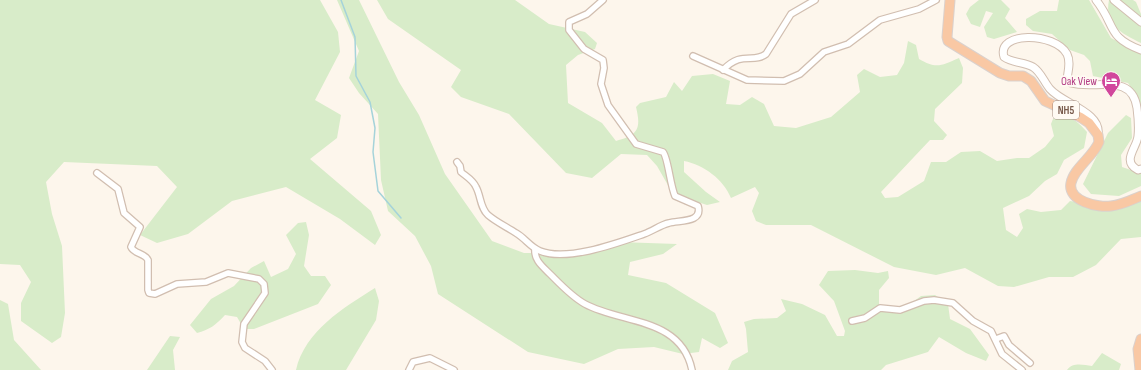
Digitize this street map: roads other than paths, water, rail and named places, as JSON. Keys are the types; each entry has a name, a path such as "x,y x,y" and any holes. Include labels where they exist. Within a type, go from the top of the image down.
{"highway":[{"name":"NH5","path":"950,0 948,41 1000,73 1009,76 1024,76 1031,81 1045,101 1086,120 1098,135"},
{"path":"1098,135 1099,142 1094,153 1071,181 1071,189 1074,195 1083,201 1110,206 1141,196"},
{"path":"1140,370 1138,349 1141,339"}],"street":[{"path":"457,162 460,166 461,172 471,180 477,189 486,214 518,234 535,249 554,254 594,249 645,234 667,223 690,220 698,216 698,206 696,204 674,196 668,175 666,156 663,152 636,144 626,128 611,112 601,84 604,68 603,60 584,49 569,30 569,22 587,14 603,0"},
{"path":"723,70 738,59 760,57 766,54 791,14 815,0"},
{"path":"693,56 723,70 754,81 777,82 790,79 800,74 824,52 848,44 880,20 920,9 936,0"},
{"path":"1096,0 1116,36 1126,44 1141,50"},
{"path":"1114,0 1141,22"},
{"path":"1098,135 1099,130 1095,121 1080,109 1056,94 1035,68 1022,62 1004,57 1003,52 1007,44 1014,40 1027,37 1053,42 1060,46 1067,54 1069,63 1067,79 1071,83 1078,85 1118,85 1129,90 1137,107 1139,134 1138,140 1131,150 1130,160 1134,168 1138,170 1141,169"},
{"path":"97,173 118,189 124,213 140,227 131,247 134,251 147,257 148,290 151,294 155,294 177,284 206,282 228,273 254,277 262,281 265,286 265,293 247,319 243,330 242,340 245,348 260,356 272,370"},
{"path":"535,249 537,260 554,278 584,304 604,312 644,323 666,332 674,338 687,357 692,370"},
{"path":"852,321 865,318 880,308 900,310 924,301 943,300 958,307 973,321 992,331 1002,354 1022,370"},
{"path":"996,339 1004,336 1009,345 1030,363"},
{"path":"409,370 413,362 430,358 454,370"}],"waterway":[{"path":"341,0 355,37 356,76 370,102 375,128 373,152 378,191 401,218"}],"place":[{"name":"Oak View","path":"1111,98"}]}
